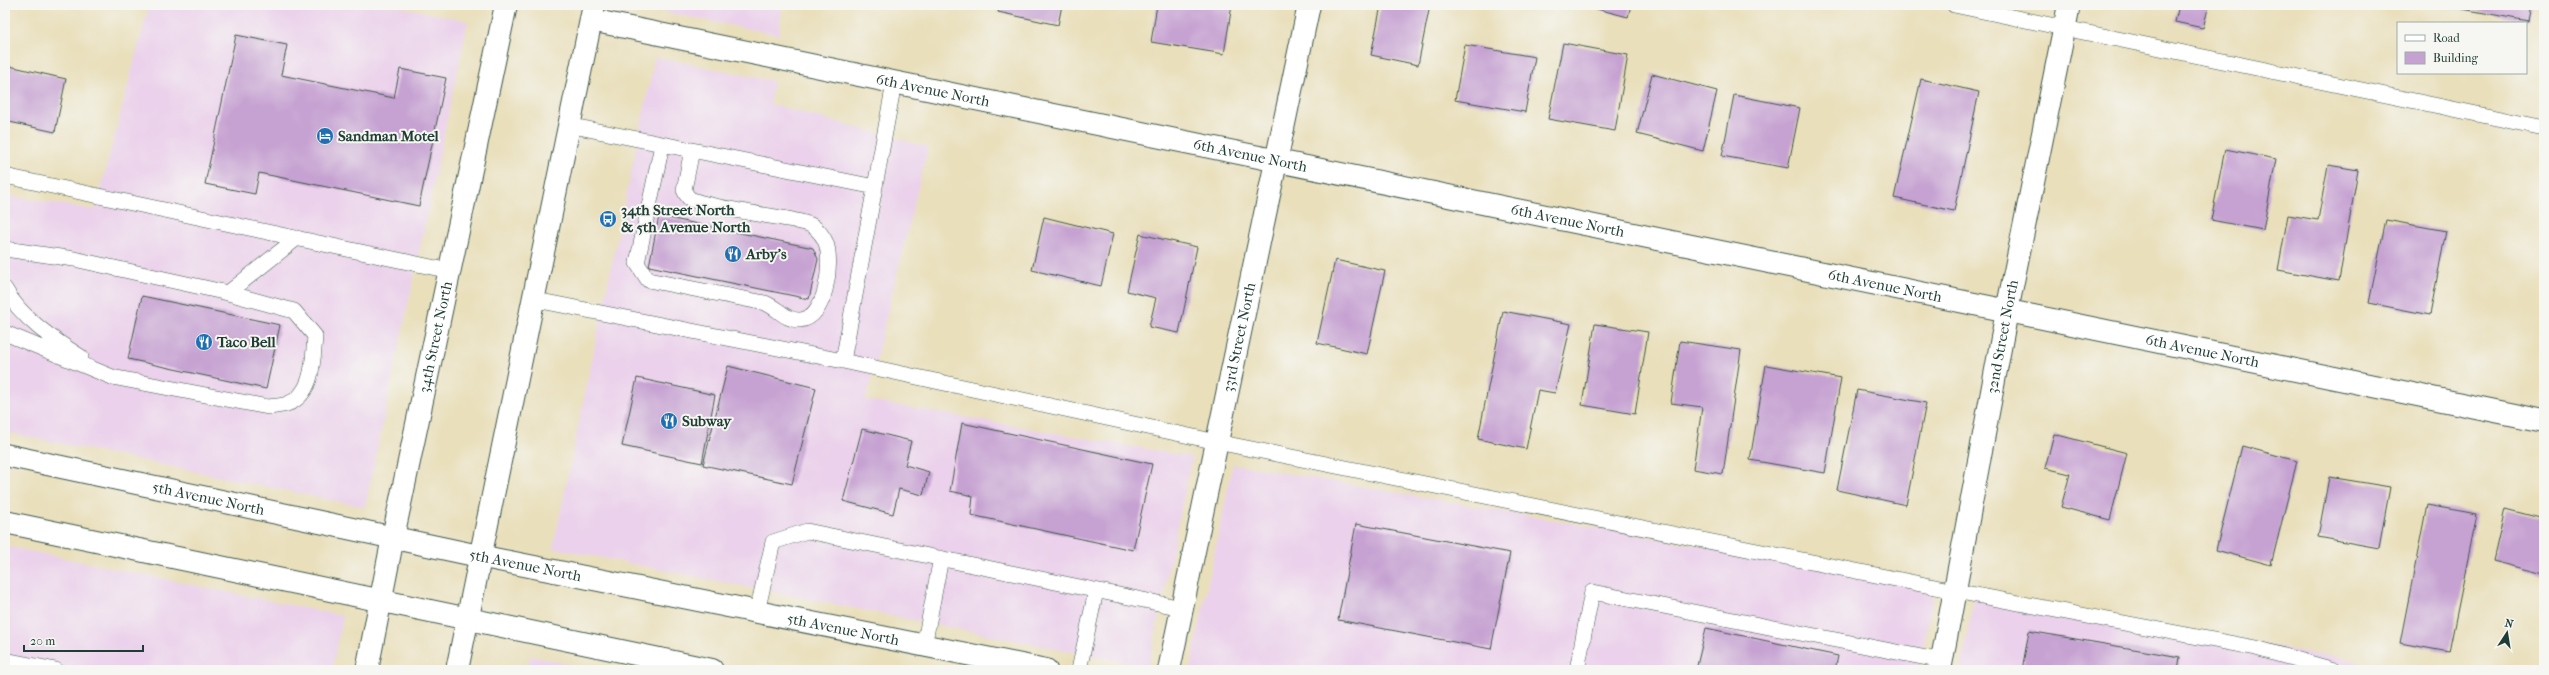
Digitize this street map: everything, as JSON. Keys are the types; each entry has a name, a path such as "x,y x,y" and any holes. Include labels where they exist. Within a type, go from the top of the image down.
{"main road":[{"name":"34th Street North","path":"368,670 393,537 505,5"},
{"name":"33rd Street North","path":"1169,670 1309,5"},
{"name":"32nd Street North","path":"1941,665 2007,311 2069,5"},
{"name":"6th Avenue North","path":"592,13 894,83 2544,421"},
{"path":"457,670 531,299 592,13"},
{"name":"5th Avenue North","path":"5,455 479,556 1046,670"},
{"path":"5,522 709,670"}],"lane":[{"path":"1954,5 2544,128"},
{"path":"842,361 894,83"},
{"path":"568,125 875,187"},
{"path":"662,144 637,263 640,271 648,280 766,303 775,307 784,316 798,320 808,319 819,310 824,290 829,265 826,242 814,226 761,213 699,202 688,197 684,190 692,150"},
{"path":"5,176 450,271"},
{"path":"228,293 297,238"},
{"path":"5,333 112,377 268,406 288,404 306,389 313,364 314,336 294,311 228,293 74,259 8,252"},
{"path":"5,289 9,297 32,320 58,342 112,377"},
{"path":"531,299 842,361 1217,442 1955,591 2256,648 2334,670"},
{"path":"757,612 773,542 807,530 1182,608"},
{"path":"924,646 941,558"},
{"path":"1079,670 1096,591"},
{"path":"1577,670 1592,592 1941,665"},
{"path":"5,660 56,670"}],"shaded area":[{"path":"149,5 391,5 468,21 365,507 5,432 5,195 95,210"},
{"path":"666,5 782,5 779,35 665,12"},
{"path":"655,57 773,81 770,104 928,147 866,400 1192,457 1148,667 553,548"},
{"path":"1233,464 1935,587 1919,670 1190,670"},
{"path":"5,546 343,616 332,670 5,670"},
{"path":"1975,594 2408,670 1961,670"},
{"path":"530,656 597,670 528,670"}],"building":[{"path":"1000,5 1062,5 1058,25 998,12"},
{"path":"1157,5 1232,5 1224,54 1151,42"},
{"path":"1381,5 1430,5 1418,65 1371,55"},
{"path":"1582,5 1631,5 1628,17"},
{"path":"2179,5 2209,5 2203,28 2175,22"},
{"path":"2441,5 2531,5 2528,21"},
{"name":"Sandman Motel","path":"236,35 287,45 281,75 394,98 400,69 446,78 419,206 259,173 255,194 205,184"},
{"path":"1563,43 1628,55 1615,131 1548,119"},
{"path":"1465,45 1535,57 1525,112 1455,100"},
{"path":"5,65 66,79 55,132 5,121"},
{"path":"1652,74 1717,91 1703,151 1637,134"},
{"path":"1921,79 1979,92 1954,211 1894,198"},
{"path":"1734,95 1800,108 1788,168 1722,156"},
{"path":"2225,149 2276,159 2263,230 2211,220"},
{"path":"2328,165 2358,170 2339,281 2278,270 2288,215 2318,220"},
{"name":"Arby's","path":"659,216 813,248 818,259 809,299 649,266"},
{"path":"1044,217 1113,234 1101,286 1032,270"},
{"path":"2386,220 2446,231 2430,315 2369,303"},
{"path":"1140,234 1197,247 1179,333 1149,327 1156,298 1127,291"},
{"path":"1335,260 1385,271 1367,354 1317,343"},
{"name":"Taco Bell","path":"142,296 280,325 266,389 128,359"},
{"path":"1503,311 1571,324 1555,393 1538,390 1526,449 1478,439"},
{"path":"1595,324 1648,332 1635,414 1582,405"},
{"path":"1680,341 1741,350 1723,474 1693,469 1702,407 1671,403"},
{"path":"1766,365 1841,378 1825,473 1750,460"},
{"path":"728,366 816,388 792,484 703,465"},
{"name":"Subway","path":"637,378 715,395 702,463 622,446"},
{"path":"1857,390 1926,403 1906,505 1837,490"},
{"path":"962,423 1152,464 1133,550 971,515 973,496 950,491"},
{"path":"862,429 911,441 905,465 929,472 923,495 899,489 893,514 843,501"},
{"path":"2054,434 2127,453 2110,520 2061,507 2070,474 2045,468"},
{"path":"2242,446 2297,461 2271,565 2216,550"},
{"path":"2329,477 2390,487 2379,548 2318,537"},
{"path":"2427,505 2477,514 2449,652 2400,643"},
{"path":"2505,509 2544,519 2544,574 2493,561"},
{"path":"1356,524 1510,553 1491,649 1338,620"},
{"path":"1706,628 1838,656 1835,670 1696,670"},
{"path":"2029,631 2180,657 2178,670 2022,670"}],"place":[{"name":"Sandman Motel","path":"325,136"},
{"name":"34th Street North & 5th Avenue North","path":"608,219"},
{"name":"Arby's","path":"733,254"},
{"name":"Taco Bell","path":"204,342"},
{"name":"Subway","path":"669,421"}]}
